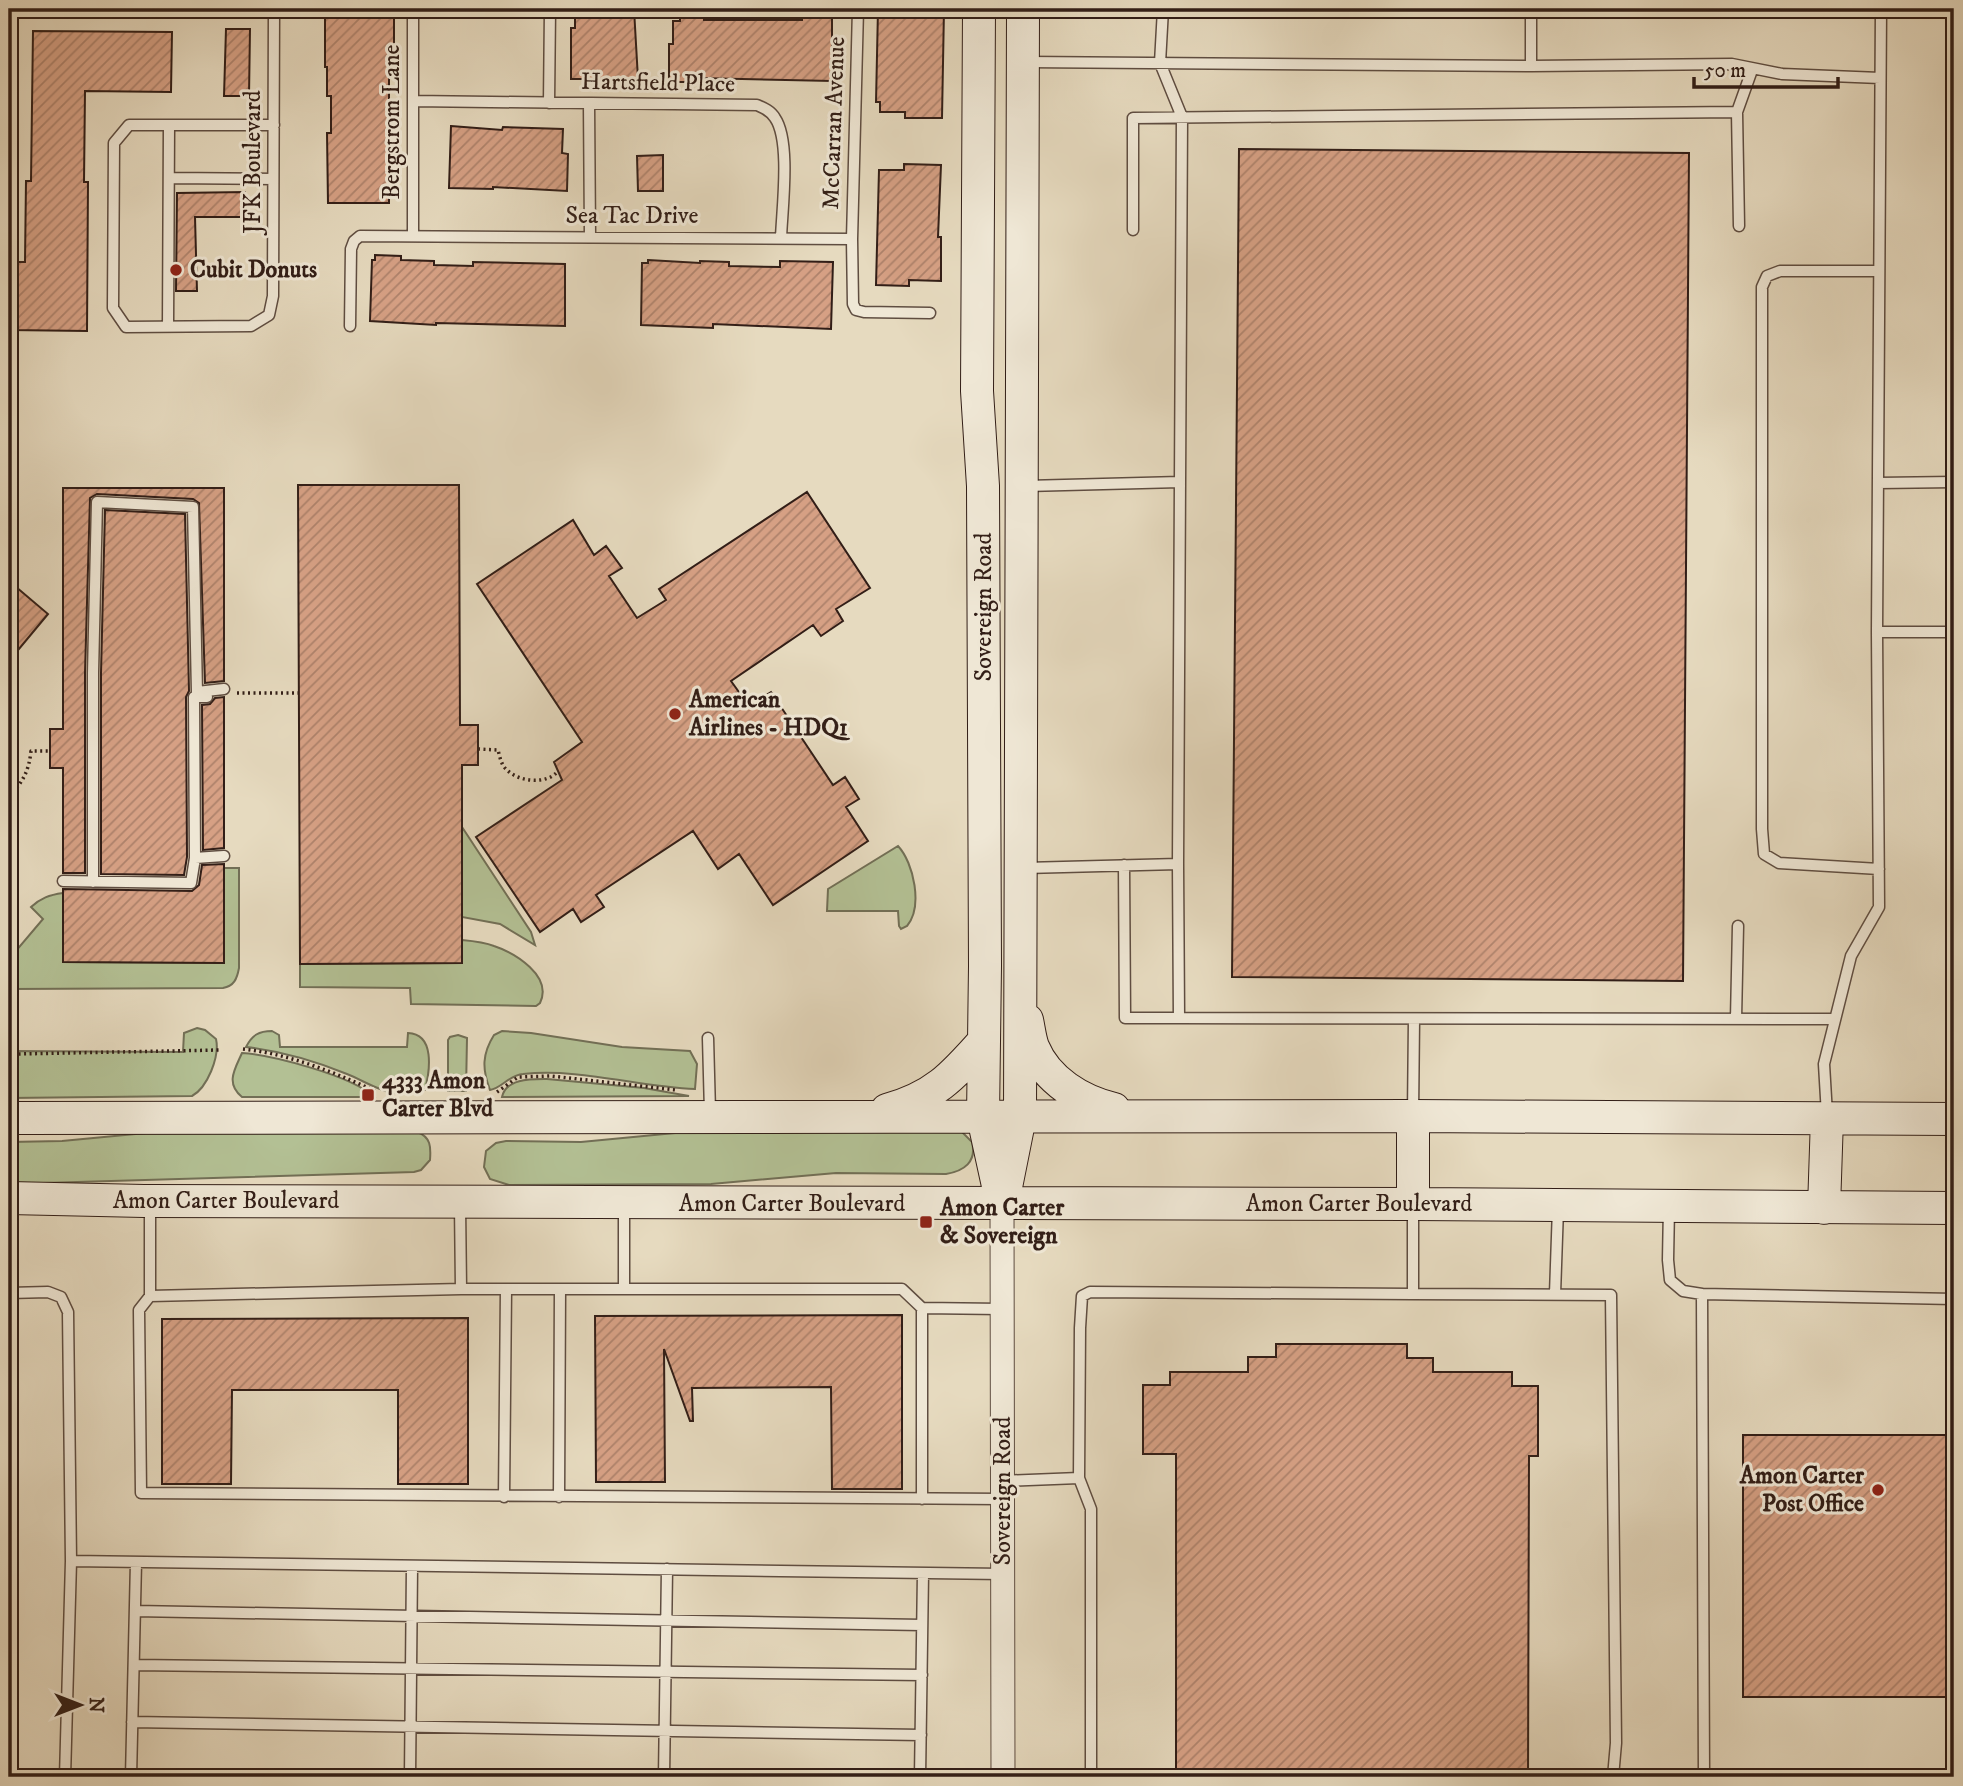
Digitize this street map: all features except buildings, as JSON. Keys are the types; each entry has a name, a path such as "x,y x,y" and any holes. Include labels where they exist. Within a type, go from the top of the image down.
{"street":[{"name":"Sovereign Road","path":"979,9 977,391 984,486 983,1117 1002,1204"},
{"name":"Sovereign Road","path":"1003,1777 1002,1204 1020,1117 1023,9"},
{"path":"1021,947 1029,1027 1034,1048 1051,1074 1071,1092 1099,1105 1143,1117"},
{"path":"862,1117 905,1105 934,1091 983,1042"},
{"path":"1413,1116 1413,1204"},
{"path":"9,1118 1413,1116 1954,1119"},
{"path":"1824,1208 1827,1118"},
{"name":"Amon Carter Boulevard","path":"9,1198 150,1201 1954,1208"}],"lane":[{"path":"9,14 13,9"},
{"name":"JFK Boulevard","path":"168,327 251,326 269,315 273,296 274,9"},
{"name":"Bergstrom Lane","path":"413,9 413,235"},
{"path":"549,103 550,9"},
{"name":"McCarran Avenue","path":"858,9 852,239 853,304 856,310 864,312 930,313"},
{"path":"1163,9 1160,63 1182,117 1179,1018"},
{"path":"1531,9 1531,66"},
{"path":"1827,1118 1824,1064 1835,1019 1851,956 1879,907 1877,632 1881,9"},
{"path":"1023,62 1531,66 1732,64 1782,74 1880,78"},
{"path":"1739,226 1737,113 1752,70"},
{"name":"Hartsfield Place","path":"413,101 757,105 775,117 784,145 781,238"},
{"path":"589,103 590,237"},
{"path":"1133,230 1133,118 1737,113"},
{"path":"169,125 168,327 126,327 113,308 114,143 129,125 169,125 274,125"},
{"path":"169,178 274,179"},
{"name":"Sea Tac Drive","path":"350,326 351,249 360,236 852,239"},
{"path":"1879,271 1780,271 1767,276 1762,287 1764,853 1779,863 1879,869"},
{"path":"1021,486 1180,482"},
{"path":"1878,483 1954,482"},
{"path":"63,881 93,882 191,883 195,858 194,697 224,693 197,692 193,507 97,502 93,673 93,882"},
{"path":"1877,632 1954,632"},
{"path":"195,858 224,856"},
{"path":"1021,868 1178,864"},
{"path":"1124,865 1125,1018 1835,1019"},
{"path":"1736,1019 1738,926"},
{"path":"1413,1019 1413,1116"},
{"path":"708,1038 710,1117"},
{"path":"150,1201 150,1296 139,1310 141,1493 922,1499 1079,1478"},
{"path":"460,1202 461,1289"},
{"path":"624,1203 624,1288"},
{"path":"1413,1204 1413,1294"},
{"path":"1555,1294 1558,1206"},
{"path":"1669,1207 1668,1260 1671,1280 1683,1291 1702,1294 1954,1299"},
{"path":"150,1296 461,1289 902,1289 922,1308 1002,1309"},
{"path":"504,1497 506,1289"},
{"path":"559,1497 560,1289"},
{"path":"9,1293 48,1292 61,1297 68,1312 71,1561 65,1777"},
{"path":"1091,1777 1091,1509 1079,1478 1080,1328 1082,1296 1090,1292 1611,1295 1616,1743 1613,1777"},
{"path":"1702,1294 1703,1777"},
{"path":"922,1308 922,1499"},
{"path":"71,1561 1003,1574"},
{"path":"131,1777 136,1562"},
{"path":"410,1777 412,1566"},
{"path":"664,1777 667,1569"},
{"path":"920,1777 923,1573"},
{"path":"135,1611 922,1625"},
{"path":"134,1665 922,1675"},
{"path":"132,1722 921,1735"},
{"path":"9,1776 83,1777"}],"path":[{"path":"237,693 299,693"},
{"path":"478,750 498,750 505,768 520,778 545,779 554,776 558,771"},
{"path":"9,796 27,772 31,751 50,751"},
{"path":"243,1049 278,1055 348,1078 386,1096"},
{"path":"9,1059 17,1054 219,1050"},
{"path":"496,1094 518,1077 551,1076 680,1091"}],"green space":[{"path":"462,827 531,932 535,945 500,924 462,917"},
{"path":"898,846 908,863 914,885 915,908 907,926 901,929 899,926 898,911 827,911 828,889"},
{"path":"224,868 239,868 239,968 236,979 230,986 9,989 9,959 43,919 31,907 46,897 63,893 63,962 223,963"},
{"path":"462,940 503,949 530,967 541,984 543,993 540,1003 536,1006 411,1004 410,988 300,987 300,964 461,963"},
{"path":"197,1028 205,1030 216,1039 217,1046 207,1079 192,1096 9,1098 9,1051 183,1052 184,1033"},
{"path":"272,1031 279,1035 280,1047 407,1047 408,1033 417,1035 427,1046 429,1063 425,1090 393,1093 310,1061 246,1047 256,1034"},
{"path":"502,1031 622,1047 690,1051 697,1064 695,1089 545,1073 518,1075 490,1090 485,1055 494,1035"},
{"path":"458,1035 467,1038 466,1091 448,1091 448,1040"},
{"path":"242,1053 291,1062 331,1074 364,1089 374,1097 242,1097 234,1086 233,1076"},
{"path":"547,1079 644,1088 689,1096 502,1097 504,1091 514,1083"},
{"path":"696,1131 961,1131 972,1142 973,1155 963,1168 946,1174 836,1173 711,1184 509,1185 490,1179 484,1167 486,1151 496,1143 506,1141 581,1142"},
{"path":"417,1132 429,1143 430,1160 421,1170 414,1172 9,1184 9,1142 62,1141 146,1133"}],"place":[{"name":"Cubit Donuts","path":"176,270"},
{"name":"American Airlines - HDQ1","path":"675,714"},
{"name":"4333 Amon Carter Blvd","path":"368,1095"},
{"name":"Amon Carter & Sovereign","path":"926,1222"},
{"name":"Amon Carter Post Office","path":"1878,1490"}]}
